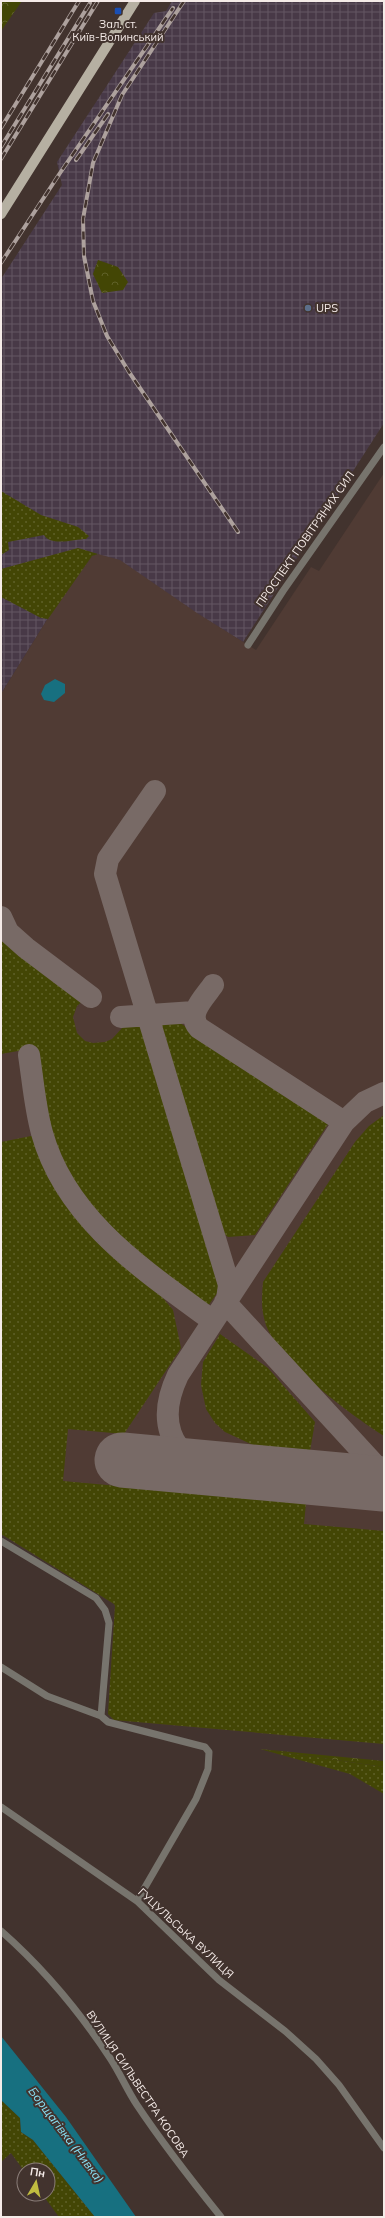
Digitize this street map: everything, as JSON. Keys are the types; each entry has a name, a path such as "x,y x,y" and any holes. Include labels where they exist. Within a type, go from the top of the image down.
{"main road":[{"path":"1,214 135,1"}],"street":[{"name":"ПРОСПЕКТ ПОВІТРЯНИХ СИЛ","path":"248,645 283,591 384,447"},
{"path":"1,1541 96,1598 105,1610 109,1623 101,1716"},
{"path":"1,1667 47,1696 101,1716 108,1722 205,1747 209,1752 208,1769 196,1799 137,1901"},
{"name":"ГУЦУЛЬСЬКА ВУЛИЦЯ","path":"1,1807 137,1901 219,1980 285,2031 316,2059 339,2085 384,2148"},
{"name":"ВУЛИЦЯ СИЛЬВЕСТРА КОСОВА","path":"1,1931 37,1965 79,2014 111,2059 136,2104 178,2164 221,2217"}],"shaded area":[{"path":"172,1 384,1 384,423 243,642 98,554 92,556 50,615 1,694 1,279 62,185 57,162 154,13 166,11"},
{"path":"384,473 384,1744 114,1720 108,1714 114,1604 1,1534 1,694 50,615 92,556 98,554 120,560 197,613 256,650 311,567 319,571"}],"green space":[{"path":"1,1 22,1 1,31"},
{"path":"98,260 118,267 128,282 123,290 102,293 93,274"},
{"path":"1,491 41,515 78,527 89,536 86,539 57,542 47,539 44,535 8,542 9,550 1,555"},
{"path":"78,548 98,554 92,556 48,619 41,618 1,597 1,569"},
{"path":"1,927 7,936 27,956 86,998 77,1006 73,1017 77,1033 85,1041 93,1043 105,1042 112,1039 123,1027 141,1024 220,1289 208,1306 130,1248 108,1227 88,1204 70,1178 56,1149 46,1117 35,1048 1,1054"},
{"path":"177,1021 330,1121 255,1235 228,1237 221,1231 159,1022"},
{"path":"384,1115 384,1436 333,1400 314,1384 281,1350 270,1334 264,1318 262,1300 263,1282 355,1142 369,1126"},
{"path":"36,1135 51,1174 66,1199 85,1225 110,1251 152,1285 173,1310 181,1348 124,1434 68,1429 63,1481 306,1503 304,1524 384,1531 384,1744 114,1720 108,1714 114,1604 1,1534 1,1142"},
{"path":"220,1334 268,1368 315,1422 310,1451 253,1445 225,1432 215,1423 206,1409 201,1385 203,1362"},
{"path":"260,1749 384,1767 384,1794 350,1774"},
{"path":"260,1749 384,1761 384,1767"},
{"path":"1,2100 20,2118 21,2132 33,2140 51,2162 18,2162 11,2153 1,2162"},
{"path":"56,2169 95,2217 59,2217 48,2202 56,2202"}],"water":[{"path":"55,679 65,684 65,693 54,702 44,700 41,694 45,685"},
{"name":"Борщагівка (Нивка)","path":"1,2036 66,2117 136,2217 95,2217 56,2169 56,2162 51,2162 33,2140 21,2132 20,2118 1,2100"}],"taxiway":[{"path":"155,791 108,859 105,874 229,1285 227,1299"},
{"path":"1,917 8,932 26,948 91,997"},
{"path":"213,985 196,1011 196,1023 199,1028 344,1122"},
{"path":"121,1017 194,1012"},
{"path":"29,1055 42,1133 53,1164 69,1192 89,1218 111,1241 161,1283 213,1321"},
{"path":"216,1468 199,1463 186,1455 177,1445 171,1433 168,1420 168,1406 178,1375 344,1122 365,1102 384,1093"},
{"path":"225,1302 384,1475"}],"runway":[{"path":"122,1460 384,1484"}],"railway":[{"path":"1,128 79,1"},
{"path":"1,159 98,1"},
{"path":"184,1 122,95 93,163 83,219 84,256 93,301 107,336 129,372 238,532"},
{"path":"1,147 90,3"},
{"path":"1,263 60,173 173,8"},
{"path":"76,160 108,114"}],"place":[{"name":"Зал. ст. Київ-Волинський","path":"118,11"},
{"name":"UPS","path":"308,308"}]}
